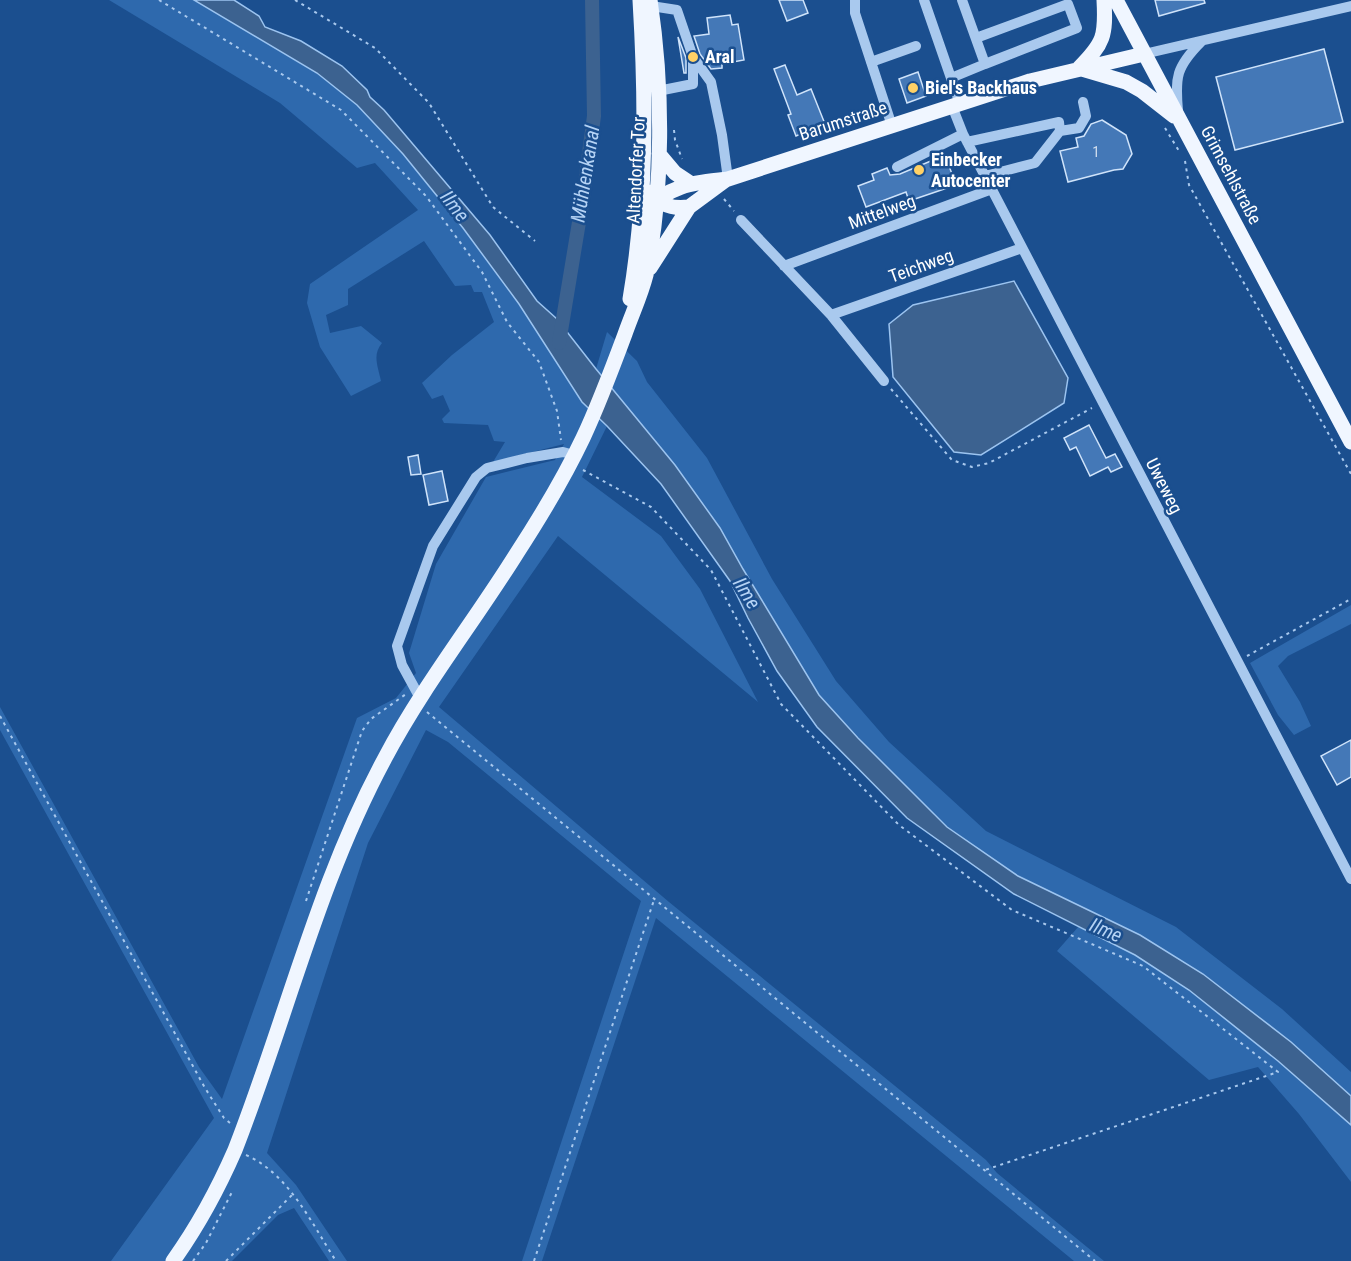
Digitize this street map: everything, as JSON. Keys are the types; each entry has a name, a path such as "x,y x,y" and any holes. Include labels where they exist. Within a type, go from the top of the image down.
{"main road":[{"path":"1104,0 1103,38 1096,51 1079,69 1126,82 1142,91 1179,120"},
{"name":"Grimsehlstraße","path":"1116,0 1351,442"},
{"name":"Altendorfer Tor","path":"173,1261 189,1240 216,1193 236,1150 329,880 370,789 420,698 516,554 569,457 583,439 619,354 646,276 656,199 659,154 658,91 647,2"},
{"name":"Altendorfer Tor","path":"624,337 642,213 647,2"},
{"name":"Barumstraße","path":"642,213 656,199 690,183 728,178 1030,81 1144,54"},
{"path":"659,154 675,173 690,183"},
{"name":"Barumstraße","path":"646,276 689,207 728,178"},
{"path":"644,182 656,199 666,206 677,209 689,207"}],"street":[{"path":"855,0 855,13 892,126"},
{"name":"Uweweg","path":"924,0 951,78 965,138 1351,879"},
{"path":"962,0 985,64"},
{"path":"647,2 677,9 693,57 711,82 728,178"},
{"path":"951,78 1077,28 1068,3 976,39"},
{"path":"1144,54 1348,5"},
{"path":"1179,120 1175,84 1186,57 1201,42"},
{"path":"871,62 916,46"},
{"path":"658,91 693,84 693,57"},
{"path":"985,176 1035,163 1060,131 1079,128 1086,116 1083,102"},
{"path":"897,167 965,138 1059,122 1060,131"},
{"name":"Mittelweg","path":"784,266 992,189"},
{"path":"741,220 831,315 884,381"},
{"name":"Teichweg","path":"831,315 1022,248"},
{"path":"420,698 402,665 397,646 433,546 476,477 487,468 569,457"}],"path":[{"path":"159,0 341,110 426,196 482,272 507,322 539,362 557,411 569,457 651,507 711,570 781,704 899,825 1012,910 1143,966 1278,1072 985,1170"},
{"path":"295,0 375,48 429,104 493,207 535,241"},
{"path":"1163,124 1180,152"},
{"path":"1185,161 1189,185 1351,474"},
{"path":"722,196 741,220"},
{"path":"884,381 952,460 972,467 990,463 1102,403"},
{"path":"1236,662 1351,599"},
{"path":"420,698 426,711 1095,1261"},
{"path":"0,716 205,1088 224,1118 243,1131"},
{"path":"534,1261 654,900"},
{"path":"236,1150 258,1161 282,1181 336,1261"},
{"path":"193,1261 206,1244 235,1185"},
{"path":"225,1261 292,1195"}],"shaded area":[{"path":"109,0 194,0 317,73 357,105 403,154 463,228 519,304 582,402 607,426 582,477 661,536 700,589 758,702 558,536 439,707 669,902 986,1160 997,1173 1104,1261 1074,1261 656,918 542,1261 522,1261 641,901 448,742 426,730 368,843 267,1153 296,1185 347,1261 329,1261 294,1208 278,1215 232,1261 111,1261 214,1118 0,730 0,707 199,1067 222,1099 357,718 396,698 416,673 409,653 436,564 486,477 555,460 564,444 493,462 505,442 494,441 488,425 444,423 442,419 450,411 443,395 432,399 422,383 452,355 494,322 482,292 474,292 471,285 455,286 424,241 348,289 348,305 326,315 330,333 361,326 382,343 376,356 381,381 351,396 320,347 307,303 310,284 418,210 375,163 357,168 280,103"},
{"path":"607,332 637,361 647,382 707,458 772,579 836,681 889,742 986,831 1176,927 1282,1009 1351,1072 1351,1096 1291,1042 1203,974 1140,935 1018,876 947,827 860,739 819,695 720,528 675,465 596,369"},
{"path":"1351,605 1351,624 1288,656 1278,666 1300,702 1311,726 1294,735 1278,715 1250,663"},
{"path":"1079,926 1135,955 1189,990 1278,1061 1351,1125 1351,1182 1299,1114 1258,1067 1209,1080 1057,951"}],"water":[{"name":"Ilme","path":"194,0 234,0 259,16 265,27 301,41 342,66 367,90 370,97 384,110 490,235 537,301 557,319 675,465 720,528 819,695 858,738 947,827 1018,876 1140,935 1203,974 1291,1042 1351,1096 1351,1125 1278,1061 1189,990 1135,955 1014,894 907,818 817,727 777,671 730,581 661,484 582,402 519,304 463,228 403,154 357,105 317,73"},
{"path":"1014,281 1068,378 1064,403 981,455 954,452 893,377 889,324 913,305"}],"building":[{"path":"779,0 803,0 808,13 787,21"},
{"path":"1155,0 1204,0 1205,3 1159,16"},
{"path":"730,15 732,25 738,24 744,60 722,64 722,68 711,69 700,54 694,36 709,34 707,18"},
{"path":"678,37 686,58 686,73 684,73"},
{"path":"1324,49 1343,122 1235,150 1216,77"},
{"path":"785,65 797,95 811,89 825,124 796,136 788,115 791,114 774,69"},
{"name":"Biel's Backhaus","path":"918,72 926,96 907,103 899,79"},
{"path":"1102,120 1126,135 1132,154 1123,169 1068,182 1060,151 1078,147 1076,138 1084,136 1091,124"},
{"path":"945,155 956,185 909,201 906,192 866,207 858,186 874,180 872,174 887,168 890,175 900,174"},
{"path":"1089,425 1106,458 1115,454 1122,467 1111,472 1108,467 1090,476 1076,447 1070,450 1064,438"},
{"path":"418,455 421,474 411,475 408,457"},
{"path":"442,471 448,501 429,505 423,475"},
{"path":"1351,740 1351,777 1337,785 1321,756"}],"waterway":[{"name":"Mühlenkanal","path":"559,343 594,116 592,0"}],"place":[{"name":"Aral","path":"693,57"},
{"name":"Biel's Backhaus","path":"913,88"},
{"name":"Einbecker Autocenter","path":"919,170"}]}
